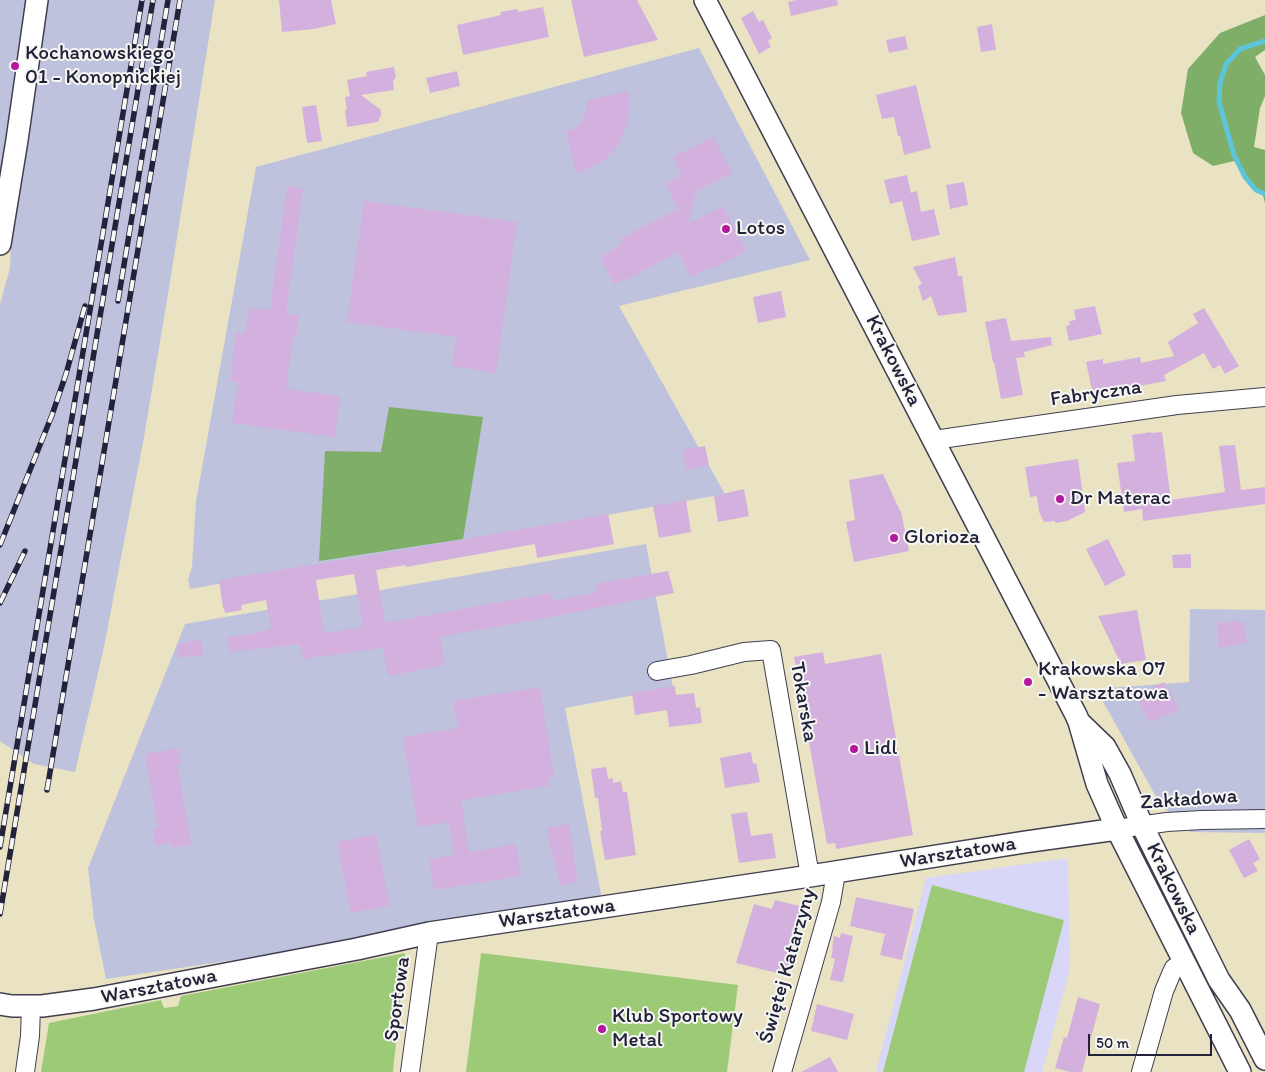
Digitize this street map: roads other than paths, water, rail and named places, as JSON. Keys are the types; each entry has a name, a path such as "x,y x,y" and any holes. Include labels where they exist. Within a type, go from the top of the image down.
{"street":[{"path":"0,244 37,0"},
{"name":"Krakowska","path":"705,0 1079,722 1097,784 1117,829 1240,1072"},
{"name":"Fabryczna","path":"934,440 1177,405 1265,397"},
{"name":"Tokarska","path":"658,671 744,652 772,650 810,876"},
{"name":"Krakowska","path":"1079,722 1105,747 1120,774 1142,825 1219,980 1240,1010 1265,1059"},
{"name":"Zakładowa","path":"1117,829 1202,820 1265,819"},
{"name":"Warsztatowa","path":"0,1004 42,1006 94,999 357,949 429,933 1117,829"},
{"name":"Świętej Katarzyny","path":"782,1072 831,902 836,872"},
{"name":"Sportowa","path":"410,1072 429,933"},
{"path":"1141,1072 1167,984 1174,968 1184,961"},
{"path":"25,1072 30,1036 31,1006"}],"waterway":[{"path":"1265,41 1240,49 1226,64 1220,83 1219,102 1234,155 1245,177 1256,190 1265,194"}],"railway":[{"path":"0,847 142,0"},
{"path":"0,914 153,0"},
{"path":"118,301 168,0"},
{"path":"47,790 180,0"},
{"path":"0,545 52,415 66,374 85,306"},
{"path":"0,603 25,551"}],"place":[{"name":"Kochanowskiego 01 - Konopnickiej","path":"15,66"},
{"name":"Lotos","path":"726,229"},
{"name":"Dr Materac","path":"1060,499"},
{"name":"Glorioza","path":"894,538"},
{"name":"Krakowska 07 - Warsztatowa","path":"1028,682"},
{"name":"Lidl","path":"854,749"},
{"name":"Klub Sportowy Metal","path":"602,1029"}]}
